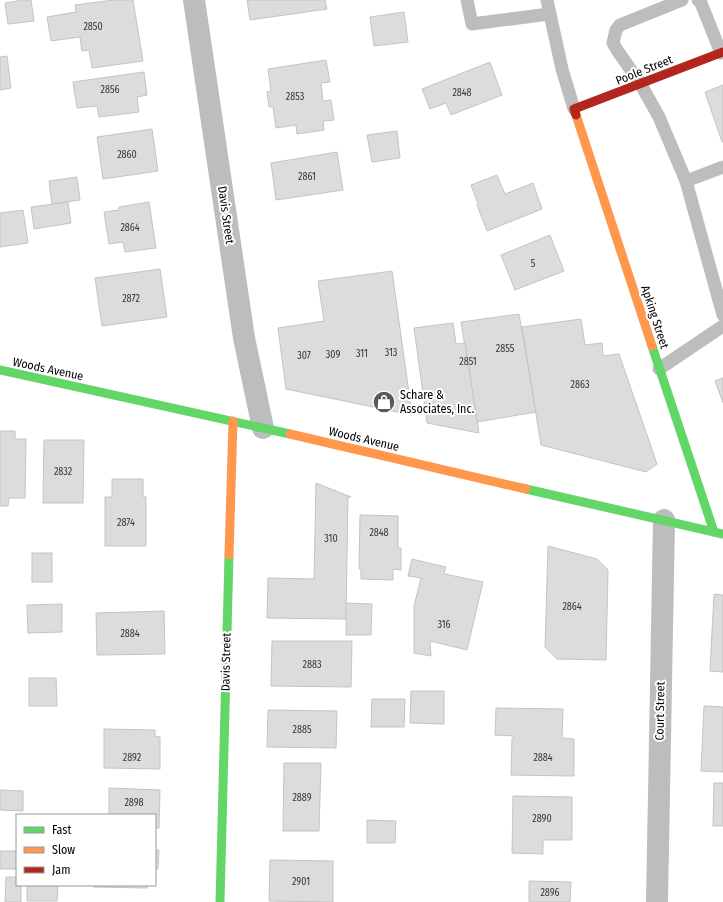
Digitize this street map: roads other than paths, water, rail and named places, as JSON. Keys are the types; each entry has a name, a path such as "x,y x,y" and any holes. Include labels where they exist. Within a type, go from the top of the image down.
{"street":[{"name":"Davis Street","path":"194,0 244,338 263,428"},
{"name":"Poole Street","path":"574,109 613,96 640,83 722,53"},
{"name":"Apking Street","path":"574,109 659,369 719,533"},
{"name":"Woods Avenue","path":"0,370 233,421 719,533"},
{"name":"Davis Street","path":"220,902 233,421"},
{"name":"Court Street","path":"657,902 664,520"}],"lane":[{"path":"467,0 472,24 549,14"},
{"path":"547,0 562,69 574,109"},
{"path":"682,0 620,25 616,30 614,43 640,83 659,117 686,181 723,315"},
{"path":"698,0 701,3 722,53"},
{"path":"686,181 723,167"},
{"path":"659,369 723,326"}],"place":[{"name":"Schare & Associates, Inc.","path":"384,402"}]}
